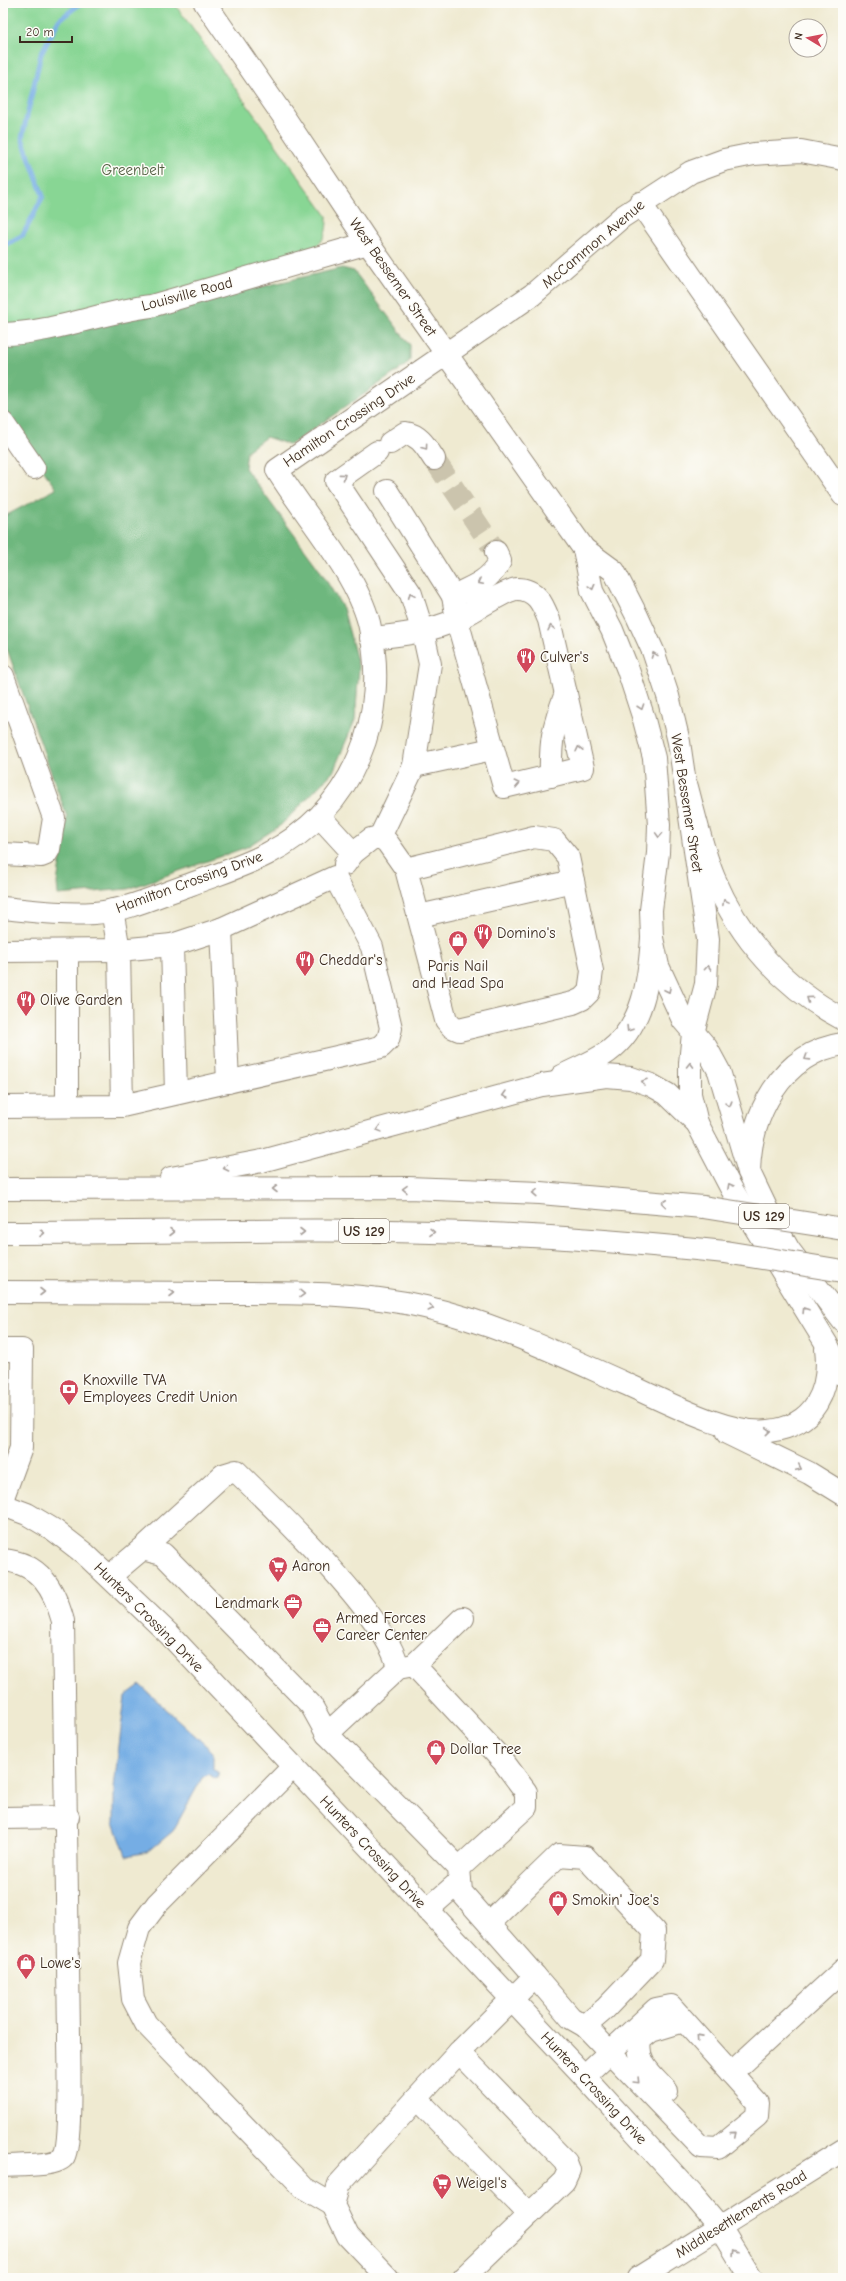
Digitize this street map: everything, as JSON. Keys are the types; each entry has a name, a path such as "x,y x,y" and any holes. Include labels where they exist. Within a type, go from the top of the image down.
{"main road":[{"name":"West Bessemer Street","path":"205,3 286,120 368,243 447,352 584,549 614,571 653,651 668,696 687,787 696,865 708,939 706,984 693,1033 690,1063 690,1094 697,1123 735,1195 826,1343 843,1375"},
{"name":"McCammon Avenue","path":"447,352 532,295 640,203 691,172 724,160 754,154 801,151 843,159"},
{"path":"640,203 843,495"},
{"name":"Louisville Road","path":"3,334 52,327 129,308 150,306 368,243"},
{"name":"Hamilton Crossing Drive","path":"3,908 94,913 112,910 228,871 267,854 320,818 337,797 350,777 362,753 368,730 376,677 371,638 368,622 356,587 277,470 447,352"},
{"path":"3,423 34,468"},
{"path":"380,837 414,766 430,664 423,632 411,594 336,481 405,433 414,434 423,443 434,459"},
{"path":"371,638 423,632 457,620 515,589 528,590 540,600 549,620 583,768 504,787 492,749 457,620 453,596 387,491"},
{"name":"West Bessemer Street","path":"584,549 592,591 612,630 628,670 644,716 654,758 660,825 651,910 652,938 658,966 683,1020 706,1047 719,1071 749,1172 770,1216 789,1250 843,1321"},
{"path":"453,596 486,580 495,570 500,561 496,552"},
{"path":"3,676 54,818 49,848 46,854 41,856 3,854"},
{"path":"551,776 550,746 553,727 566,693"},
{"path":"414,766 492,749"},
{"path":"687,787 713,877 742,931 775,970 795,989 820,1007 843,1019"},
{"path":"320,818 353,853"},
{"path":"3,951 119,950 172,945 222,929 335,877 353,853 370,839 380,837 387,842 406,869 446,1020 452,1027 459,1030 572,1003 582,999 589,992 592,971 568,857 554,840 534,837 406,869"},
{"path":"3,1107 122,1106 381,1047 388,1040 391,1028 372,947 335,877"},
{"path":"419,916 573,881"},
{"path":"112,910 119,950 122,1106"},
{"path":"222,929 228,1082"},
{"path":"542,1085 608,1052 624,1038 636,1018 644,997 650,971 652,938"},
{"path":"172,945 176,1093"},
{"path":"67,951 67,1106"},
{"path":"749,1172 750,1155 757,1122 771,1093 799,1063 817,1052 843,1044"},
{"path":"111,1189 262,1161 542,1085 606,1076 631,1078 651,1085 667,1094 697,1123"},
{"name":"US 129","path":"3,1189 415,1189 540,1193 703,1208 834,1228"},
{"name":"US 129","path":"3,1234 435,1232 558,1237 725,1252 843,1271"},
{"path":"3,1292 343,1294 422,1306 470,1318 516,1336 703,1418 738,1428 758,1431 779,1429 801,1419 820,1399 826,1383 828,1366 826,1343"},
{"path":"3,1350 22,1350 12,1449 3,1497"},
{"path":"703,1418 734,1437 809,1473 843,1494"},
{"path":"110,1576 223,1475 236,1471 282,1515 360,1602 395,1655 503,1761 526,1792 526,1807 459,1874 428,1910"},
{"name":"Hunters Crossing Drive","path":"3,1505 26,1514 54,1530 110,1576 169,1634 584,2076 720,2227 751,2278"},
{"path":"142,1549 163,1554 311,1705 328,1734 459,1874 461,1892 571,2018 585,2026 610,2053 702,2147 718,2148 757,2116 758,2103 671,2006 656,2010 610,2053 584,2076"},
{"path":"3,1560 12,1561 32,1569 46,1580 57,1599 63,1621 68,1817 67,2146 63,2157 55,2163 3,2166"},
{"path":"328,1734 462,1618"},
{"path":"293,1767 156,1904 139,1928 129,1963 133,1999 146,2024 304,2188 333,2205 348,2236 388,2278"},
{"path":"3,1818 68,1817"},
{"path":"489,1924 559,1855 585,1857 654,1931 652,1960 605,2009 585,2026"},
{"path":"731,2073 843,1970"},
{"path":"333,2205 338,2184 459,2052 535,1976"},
{"path":"684,2021 651,2031 640,2040 638,2051 640,2061 702,2130 702,2147"},
{"path":"459,2052 566,2162 569,2170 564,2181 463,2278"},
{"path":"417,2099 529,2214"},
{"name":"Middlesettlements Road","path":"638,2278 843,2150"}],"green space":[{"name":"Greenbelt","path":"3,3 174,3 327,216 325,234 321,242 307,253 129,309 3,334"},
{"path":"342,268 354,271 410,345 410,360 405,366 290,445 266,437 247,451 245,468 318,567 343,608 359,669 355,720 333,772 281,825 247,847 128,889 58,895 57,883 67,817 7,649 3,650 3,517 56,489 3,411 3,347"}],"water":[{"path":"140,1685 213,1752 213,1769 219,1773 216,1779 208,1774 202,1778 173,1831 148,1852 126,1856 114,1822 114,1787 125,1696"}],"waterway":[{"path":"3,246 23,235 43,196 22,138 41,54 59,20 81,3"}],"tunnel":[{"path":"434,459 496,552"}],"place":[{"name":"Culver's","path":"526,674"},
{"name":"Domino's","path":"483,950"},
{"name":"Paris Nail and Head Spa","path":"458,957"},
{"name":"Cheddar's","path":"305,977"},
{"name":"Olive Garden","path":"26,1017"},
{"name":"Knoxville TVA Employees Credit Union","path":"69,1406"},
{"name":"Aaron","path":"278,1583"},
{"name":"Lendmark","path":"293,1620"},
{"name":"Armed Forces Career Center","path":"322,1644"},
{"name":"Dollar Tree","path":"436,1766"},
{"name":"Smokin' Joe's","path":"558,1917"},
{"name":"Lowe's","path":"26,1980"},
{"name":"Weigel's","path":"442,2200"}]}
